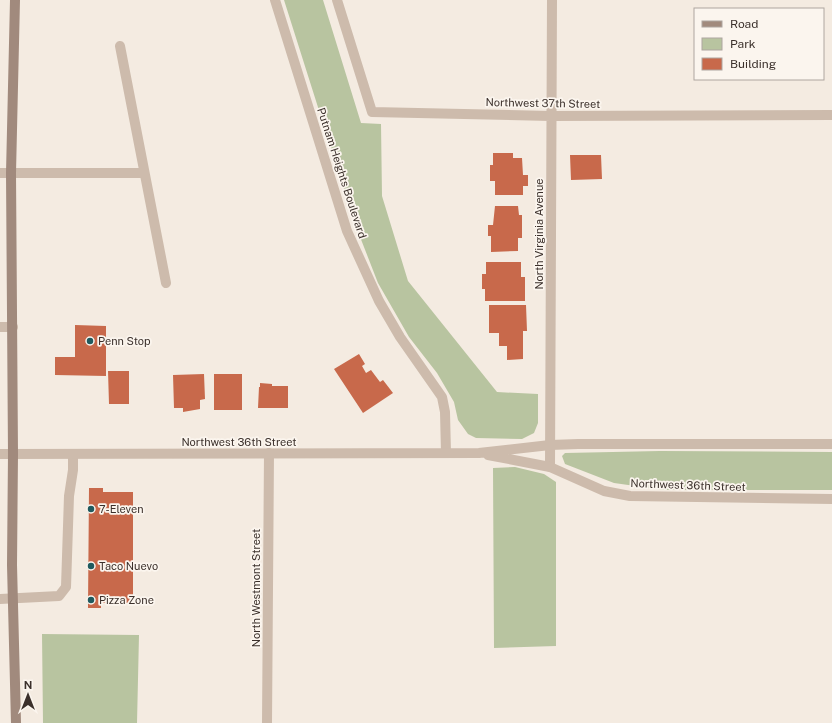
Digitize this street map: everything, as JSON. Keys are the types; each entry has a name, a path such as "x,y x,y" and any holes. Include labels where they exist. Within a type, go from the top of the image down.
{"main road":[{"path":"15,0 11,172 14,454 13,599 16,723"}],"street":[{"name":"Putnam Heights Boulevard","path":"275,0 347,231 379,301 400,337 442,397 445,412 446,453"},
{"name":"Northwest 37th Street","path":"337,0 372,112 551,116 832,115"},
{"name":"North Virginia Avenue","path":"550,467 552,0"},
{"path":"120,46 143,172 166,283"},
{"path":"0,173 143,172"},
{"path":"0,327 12,327"},
{"name":"Northwest 36th Street","path":"0,454 478,453 550,445 832,444"},
{"name":"North Westmont Street","path":"267,723 268,453"},
{"name":"Northwest 36th Street","path":"478,453 550,467 604,491 630,496 832,500"},
{"path":"0,599 58,596 66,587 69,496 73,470 73,454"}],"green space":[{"path":"284,0 323,0 361,123 381,124 382,196 408,281 497,392 538,394 538,423 534,433 522,439 476,438 468,434 458,420 454,402 437,373 409,337 378,283 355,224"},
{"path":"660,451 832,452 832,490 664,490 614,483 565,464 562,456 565,453"},
{"path":"515,467 544,474 556,482 556,646 494,648 493,468"},
{"path":"42,634 139,635 137,723 43,723"}],"building":[{"path":"493,153 513,153 513,158 522,158 523,175 528,175 528,186 523,186 523,195 495,195 495,181 490,181 490,165 493,165"},
{"path":"570,155 601,155 602,179 571,180"},
{"path":"495,206 518,206 519,215 522,215 522,238 518,238 518,251 491,252 491,236 488,236 488,225 493,225"},
{"path":"486,262 521,262 521,277 525,277 525,301 485,301 485,289 482,289 482,274 486,274"},
{"path":"489,305 526,305 527,331 523,331 523,359 507,360 507,346 499,346 499,333 489,333"},
{"name":"Penn Stop","path":"75,325 106,326 106,376 55,375 55,357 75,357"},
{"path":"359,354 365,364 362,366 366,373 371,370 380,382 383,380 393,393 363,413 334,369"},
{"path":"108,371 129,371 129,404 109,404"},
{"path":"204,374 205,399 200,400 200,409 183,412 183,408 174,408 173,375"},
{"path":"214,374 242,374 242,410 214,410"},
{"path":"260,383 272,384 272,386 288,386 288,408 258,408"},
{"path":"89,488 103,488 103,492 133,492 133,603 101,603 101,608 88,608"}],"place":[{"name":"Penn Stop","path":"90,341"},
{"name":"7-Eleven","path":"91,509"},
{"name":"Taco Nuevo","path":"91,566"},
{"name":"Pizza Zone","path":"91,600"}]}
